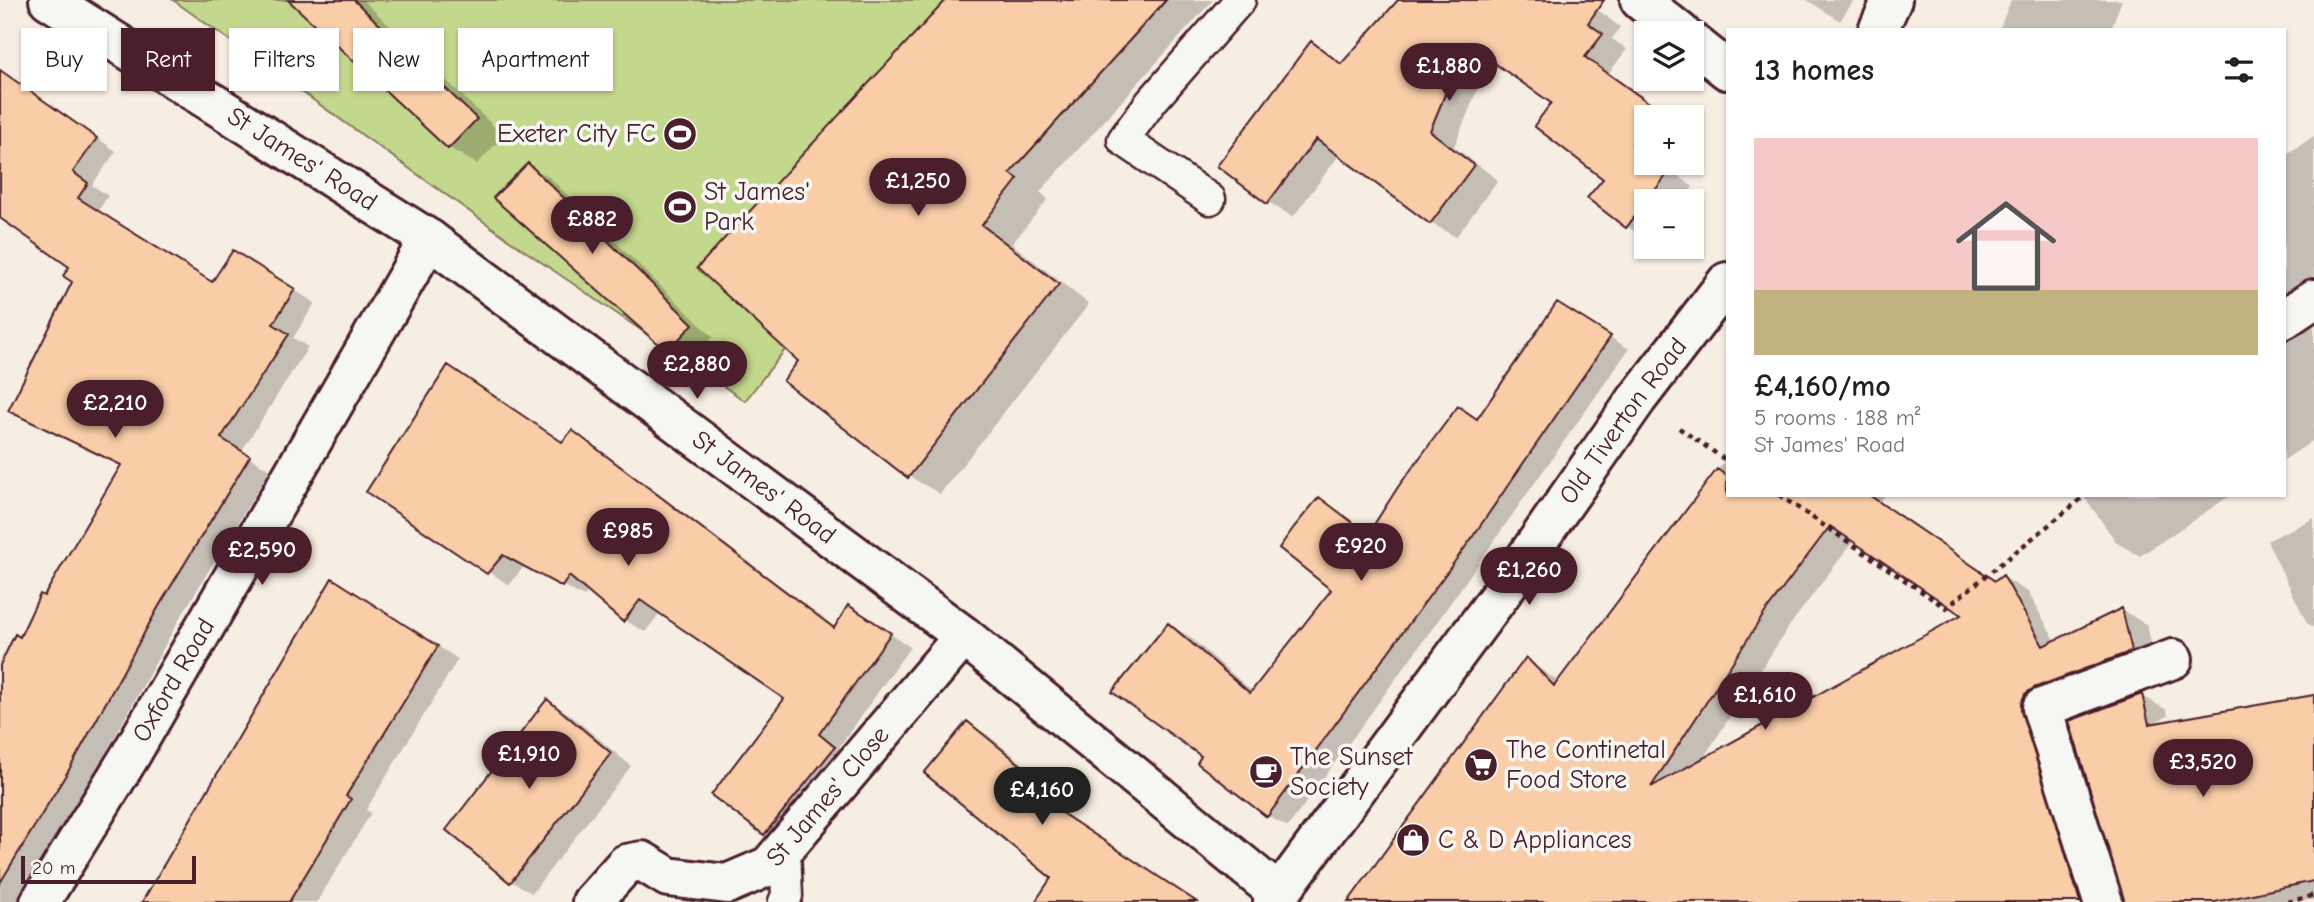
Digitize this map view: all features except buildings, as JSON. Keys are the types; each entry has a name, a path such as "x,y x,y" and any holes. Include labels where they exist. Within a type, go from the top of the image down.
{"street":[{"name":"St James' Road","path":"49,0 429,239 964,636 1276,898"},
{"path":"1640,0 1666,21"},
{"path":"1879,28 1892,0"},
{"path":"1704,52 1726,69"},
{"name":"Oxford Road","path":"40,902 130,756 429,239"},
{"name":"Old Tiverton Road","path":"1276,898 1500,596 1637,399 1726,283"},
{"path":"2286,318 2314,299"},
{"name":"St James' Close","path":"592,902 626,864 642,861 668,877 727,884 769,866 964,636"},
{"path":"2103,902 2042,708 2173,659"}],"lane":[{"path":"1210,199 1123,140 1151,102 1240,0"},
{"path":"784,902 787,896 785,850"}],"path":[{"path":"1684,431 1726,460"},
{"path":"1782,497 1946,608 2084,497"},
{"path":"2288,902 2314,895"}],"green space":[{"name":"St James' Park","path":"173,0 1166,0 1020,162 966,118 745,401 525,251 301,91 339,91 339,28 229,28 229,40"}],"place":[{"name":"Exeter City FC","path":"680,134"},
{"name":"St James' Park","path":"680,207"},
{"name":"The Continetal Food Store","path":"1481,765"},
{"name":"The Sunset Society","path":"1266,772"},
{"name":"C & D Appliances","path":"1413,840"}]}
